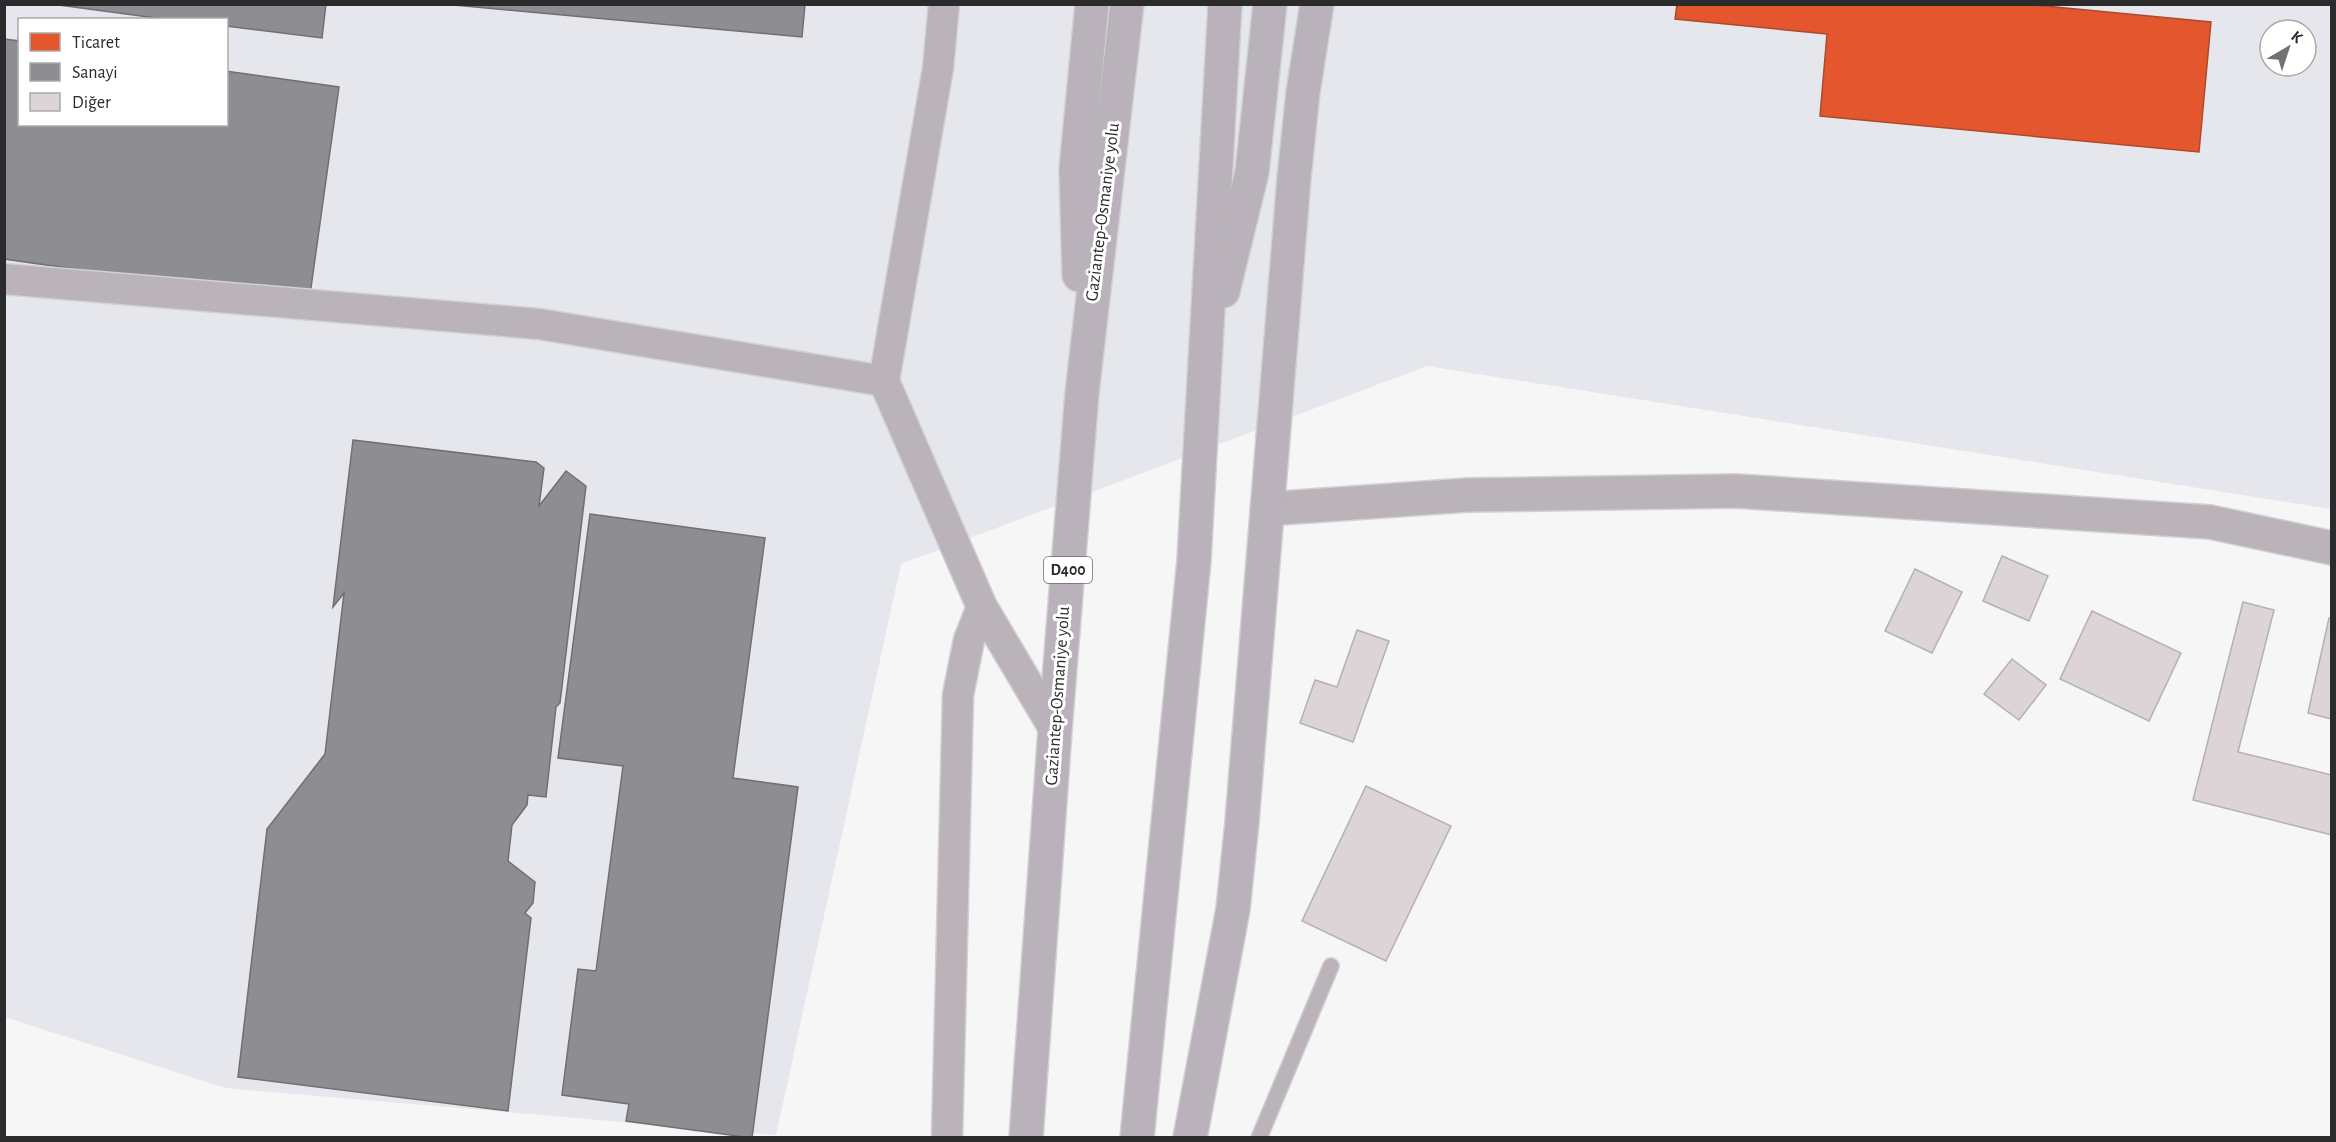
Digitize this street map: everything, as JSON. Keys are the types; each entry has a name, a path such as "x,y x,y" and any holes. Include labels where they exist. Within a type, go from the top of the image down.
{"highway":[{"name":"D400","path":"1082,393 1076,169 1092,4"},
{"name":"Gaziantep-Osmaniye yolu","path":"1026,1137 1082,393 1127,4"},
{"path":"1137,1137 1194,560 1225,4"},
{"path":"1203,371 1252,172 1270,4"},
{"path":"1190,1137 1233,909 1294,178 1303,92 1317,4"}],"street":[{"path":"944,4 938,68 884,381 982,607 1055,730"},
{"path":"4,279 539,324 884,381"},
{"path":"1267,509 1468,495 1736,491 2210,522 2331,548"},
{"path":"947,1137 958,695 969,640 982,607"}],"lane":[{"path":"1259,1137 1331,966"}],"shaded area":[{"path":"5,5 2331,5 2331,509 1427,366 901,564 776,1135 225,1088 5,1017"}],"building: Ticaret":[{"path":"1677,4 2024,4 2211,22 2199,152 1820,116 1827,34 1675,19"}],"building: Sanayi":[{"path":"51,4 326,4 322,38 228,26 228,18 156,18"},
{"path":"443,4 805,4 802,37"},
{"path":"4,39 18,41 18,126 228,126 228,71 339,87 309,302 4,259"},
{"path":"353,440 536,462 544,468 539,506 566,471 586,486 560,703 556,707 546,797 528,795 527,805 512,825 508,861 535,882 533,903 525,913 531,918 508,1111 238,1077 267,829 325,754 344,593 333,607"},
{"path":"590,514 765,538 733,778 798,787 752,1138 626,1121 629,1104 562,1095 578,969 596,971 623,766 558,758"}],"building: Diğer":[{"path":"2002,556 2048,576 2029,621 1983,601"},
{"path":"1915,569 1962,592 1932,653 1885,631"},
{"path":"2243,602 2274,610 2238,752 2332,775 2332,835 2193,800"},
{"path":"2092,611 2181,653 2149,721 2060,679"},
{"path":"2329,618 2332,618 2332,719 2308,713"},
{"path":"1357,630 1389,641 1353,742 1300,723 1315,680 1337,687"},
{"path":"2012,659 2046,685 2019,720 1984,694"},
{"path":"1366,786 1451,826 1386,961 1302,921"}]}
